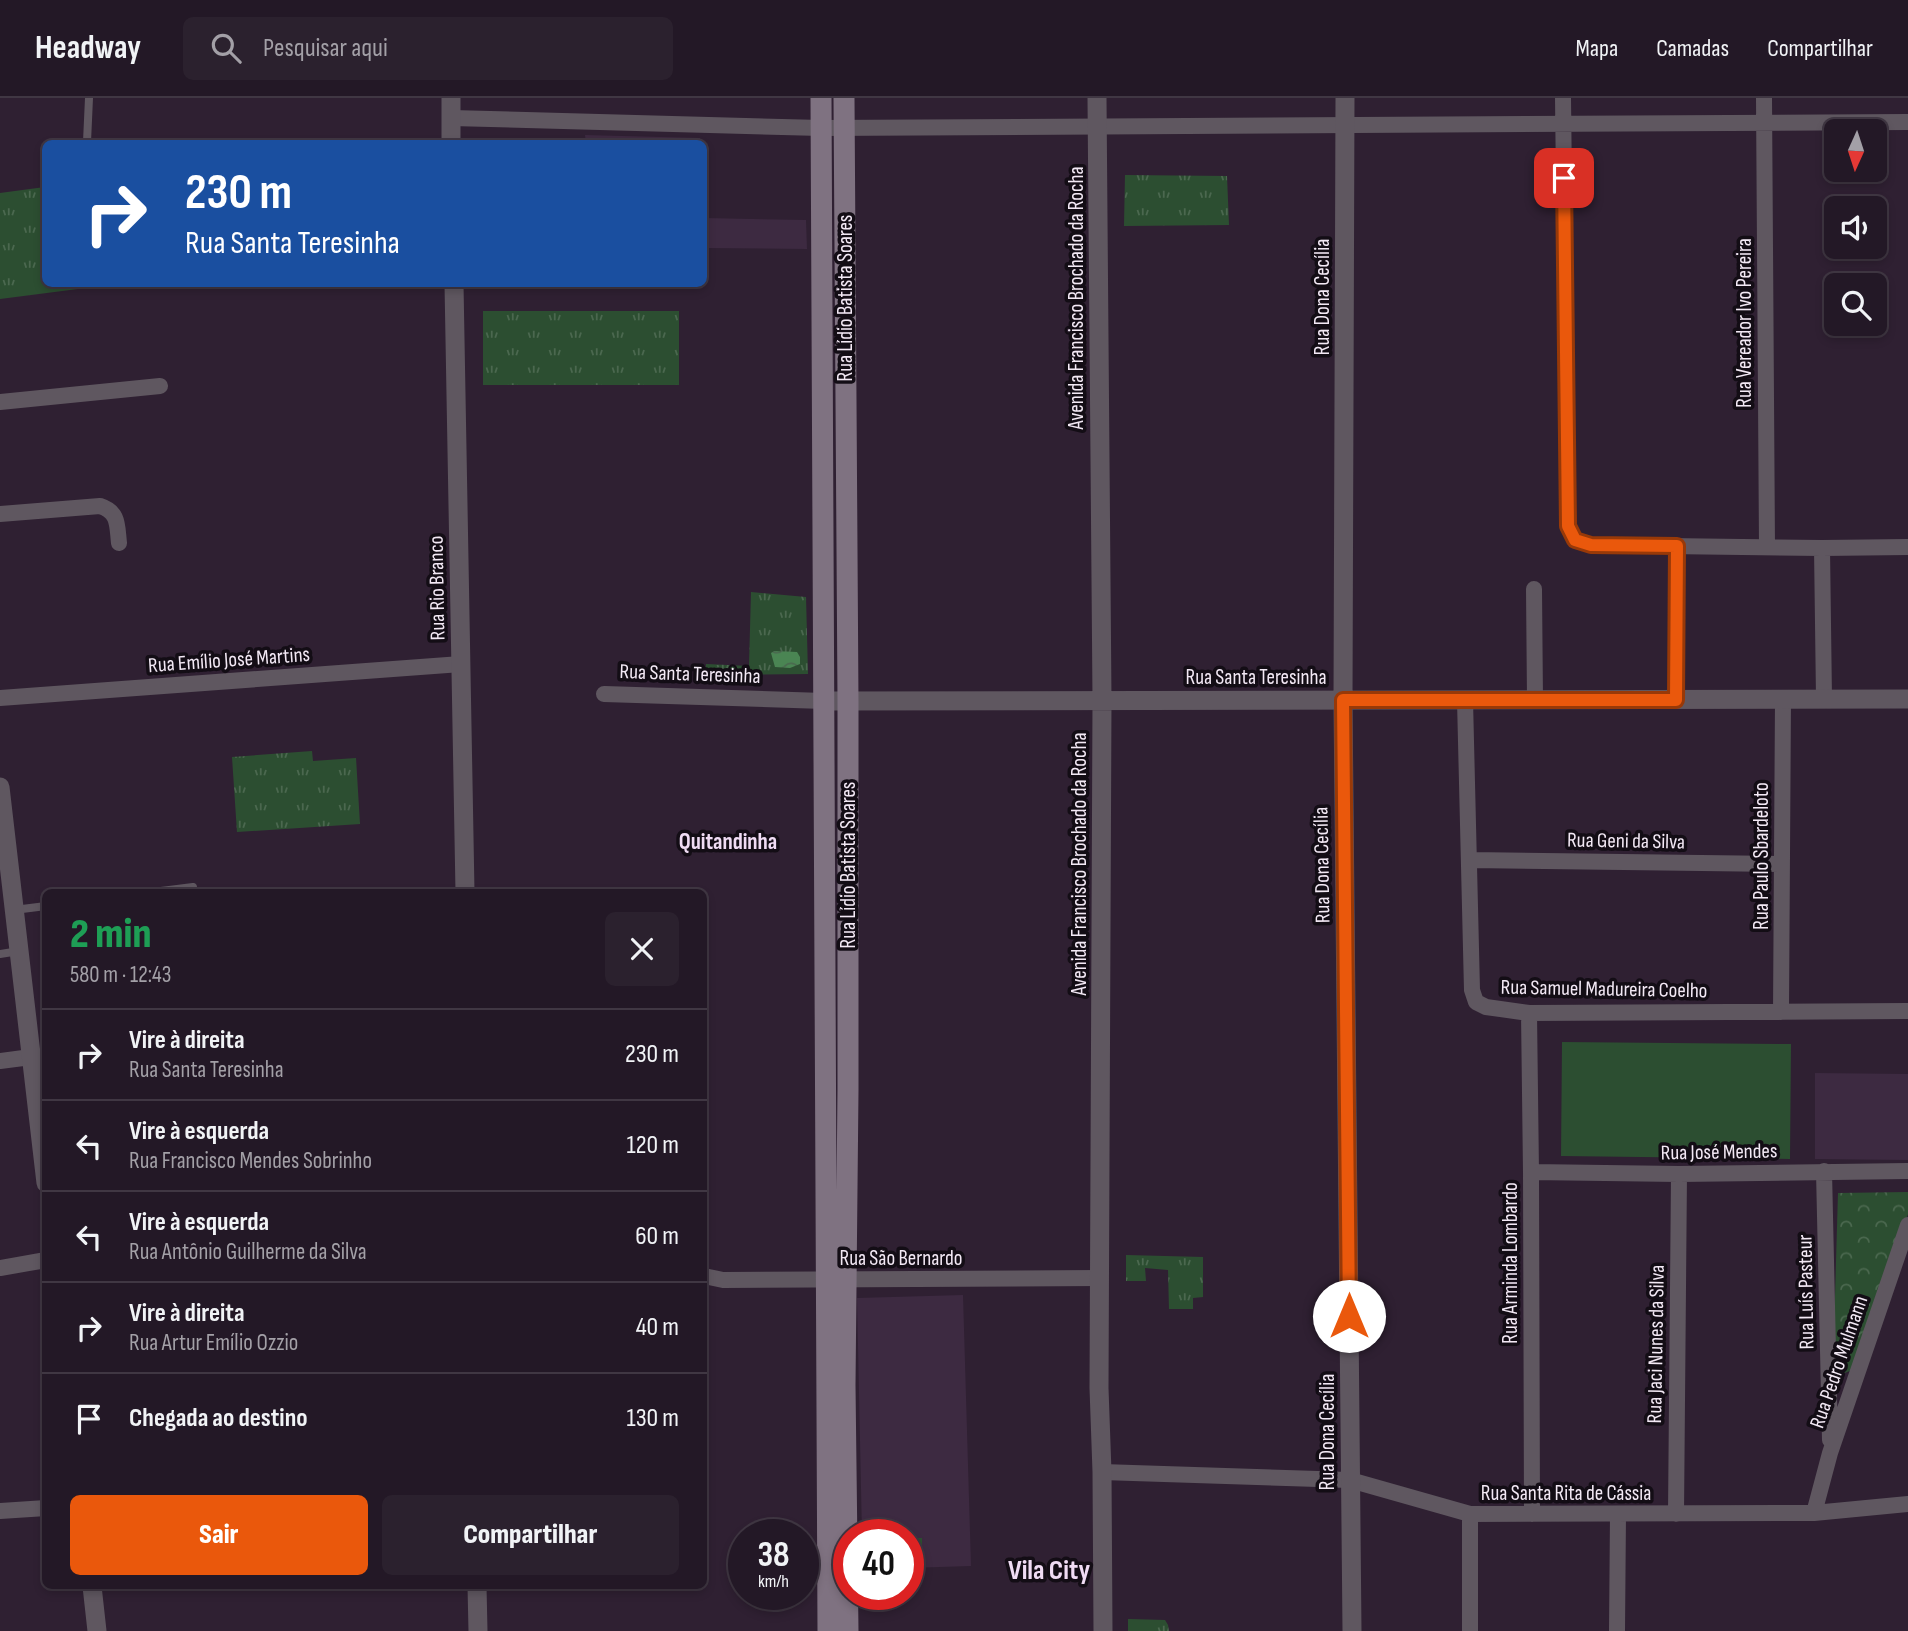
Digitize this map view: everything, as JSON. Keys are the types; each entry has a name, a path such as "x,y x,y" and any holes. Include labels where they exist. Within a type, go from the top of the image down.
{"main road":[{"name":"Rua Lídio Batista Soares","path":"821,98 825,920 837,1166"},
{"name":"Rua Lídio Batista Soares","path":"840,1519 845,1385 836,1279 837,1166 848,919 844,98"},
{"path":"822,255 845,254"},
{"path":"823,415 846,415"},
{"path":"823,491 846,492"},
{"path":"825,920 848,919"},
{"name":"Rua Lídio Batista Soares","path":"828,1631 833,1607"},
{"name":"Rua Lídio Batista Soares","path":"843,1610 848,1631"}],"street":[{"path":"451,98 452,140"},
{"name":"Avenida Francisco Brochado da Rocha","path":"1097,98 1102,699 1099,1388 1102,1631"},
{"name":"Rua Dona Cecília","path":"1345,98 1343,700 1352,1631"},
{"path":"1563,98 1568,526 1575,540 1591,545 1908,547"},
{"name":"Rua Vereador Ivo Pereira","path":"1764,98 1767,547"},
{"path":"451,118 821,128 1908,122"},
{"name":"Rua Rio Branco","path":"454,287 465,889"},
{"path":"0,402 160,386"},
{"path":"0,514 100,506 110,509 116,517 119,543"},
{"path":"1676,700 1677,546"},
{"path":"1822,548 1824,699"},
{"path":"1534,589 1535,700"},
{"name":"Rua Emílio José Martins","path":"0,698 461,664"},
{"name":"Rua Santa Teresinha","path":"604,694 824,701 1908,699"},
{"name":"Rua Paulo Sbardeloto","path":"1781,1012 1783,699"},
{"name":"Rua Samuel Madureira Coelho","path":"1465,700 1472,990 1476,1002 1486,1007 1529,1013 1908,1011"},
{"path":"0,787 4,862 14,910 9,953 31,1057 42,1149"},
{"name":"Rua Geni da Silva","path":"1470,860 1782,864"},
{"name":"Rua Arminda Lombardo","path":"1529,1013 1532,1514"},
{"path":"0,1061 31,1057"},
{"name":"Rua Luís Pasteur","path":"1824,1171 1830,1453"},
{"name":"Rua José Mendes","path":"1531,1172 1679,1174 1908,1171"},
{"name":"Rua Jaci Nunes da Silva","path":"1676,1514 1679,1174"},
{"name":"Rua Pedro Mulmann","path":"1814,1513 1830,1453 1908,1225"},
{"path":"0,1268 42,1261"},
{"name":"Rua São Bernardo","path":"707,1277 723,1280 1100,1278"},
{"name":"Rua Santa Rita de Cássia","path":"1102,1472 1350,1480 1470,1514 1814,1513 1908,1504"},
{"path":"0,1511 42,1508"},
{"path":"1470,1514 1470,1631"},
{"path":"1617,1631 1618,1514"},
{"path":"92,1589 97,1631"},
{"path":"477,1589 478,1631"}],"lane":[{"path":"87,140 89,98"},
{"path":"177,889 193,887"},
{"path":"14,910 42,906"}],"shaded area":[{"path":"585,135 700,138 700,140 586,140"},
{"path":"707,218 806,220 807,249 707,248"},
{"path":"1815,1073 1908,1074 1908,1160 1815,1159"},
{"path":"963,1295 971,1566 924,1567 924,1519 862,1519 857,1298"}],"green space":[{"path":"1125,175 1227,176 1229,225 1124,226"},
{"path":"42,187 42,287 93,287 0,299 0,193"},
{"path":"483,311 679,311 679,385 483,385"},
{"path":"751,592 806,597 808,674 705,675 706,664 749,666"},
{"path":"312,751 313,761 356,758 360,824 237,832 232,757"},
{"path":"1562,1042 1791,1044 1790,1159 1561,1156"},
{"path":"1908,1192 1908,1214 1855,1369 1842,1374 1833,1366 1838,1193"},
{"path":"1126,1255 1203,1257 1203,1297 1193,1298 1193,1309 1169,1309 1168,1270 1145,1268 1146,1281 1126,1281"},
{"path":"1128,1619 1165,1620 1169,1631 1128,1631"}],"water":[{"path":"797,652 800,664 790,668 775,667 771,653"}],"district":[{"name":"Quitandinha","path":"728,842"},
{"name":"Vila City","path":"1049,1570"}],"route":[{"path":"1349,1316 1343,700 1676,700 1677,546 1591,545 1575,540 1568,526 1564,178"}]}
